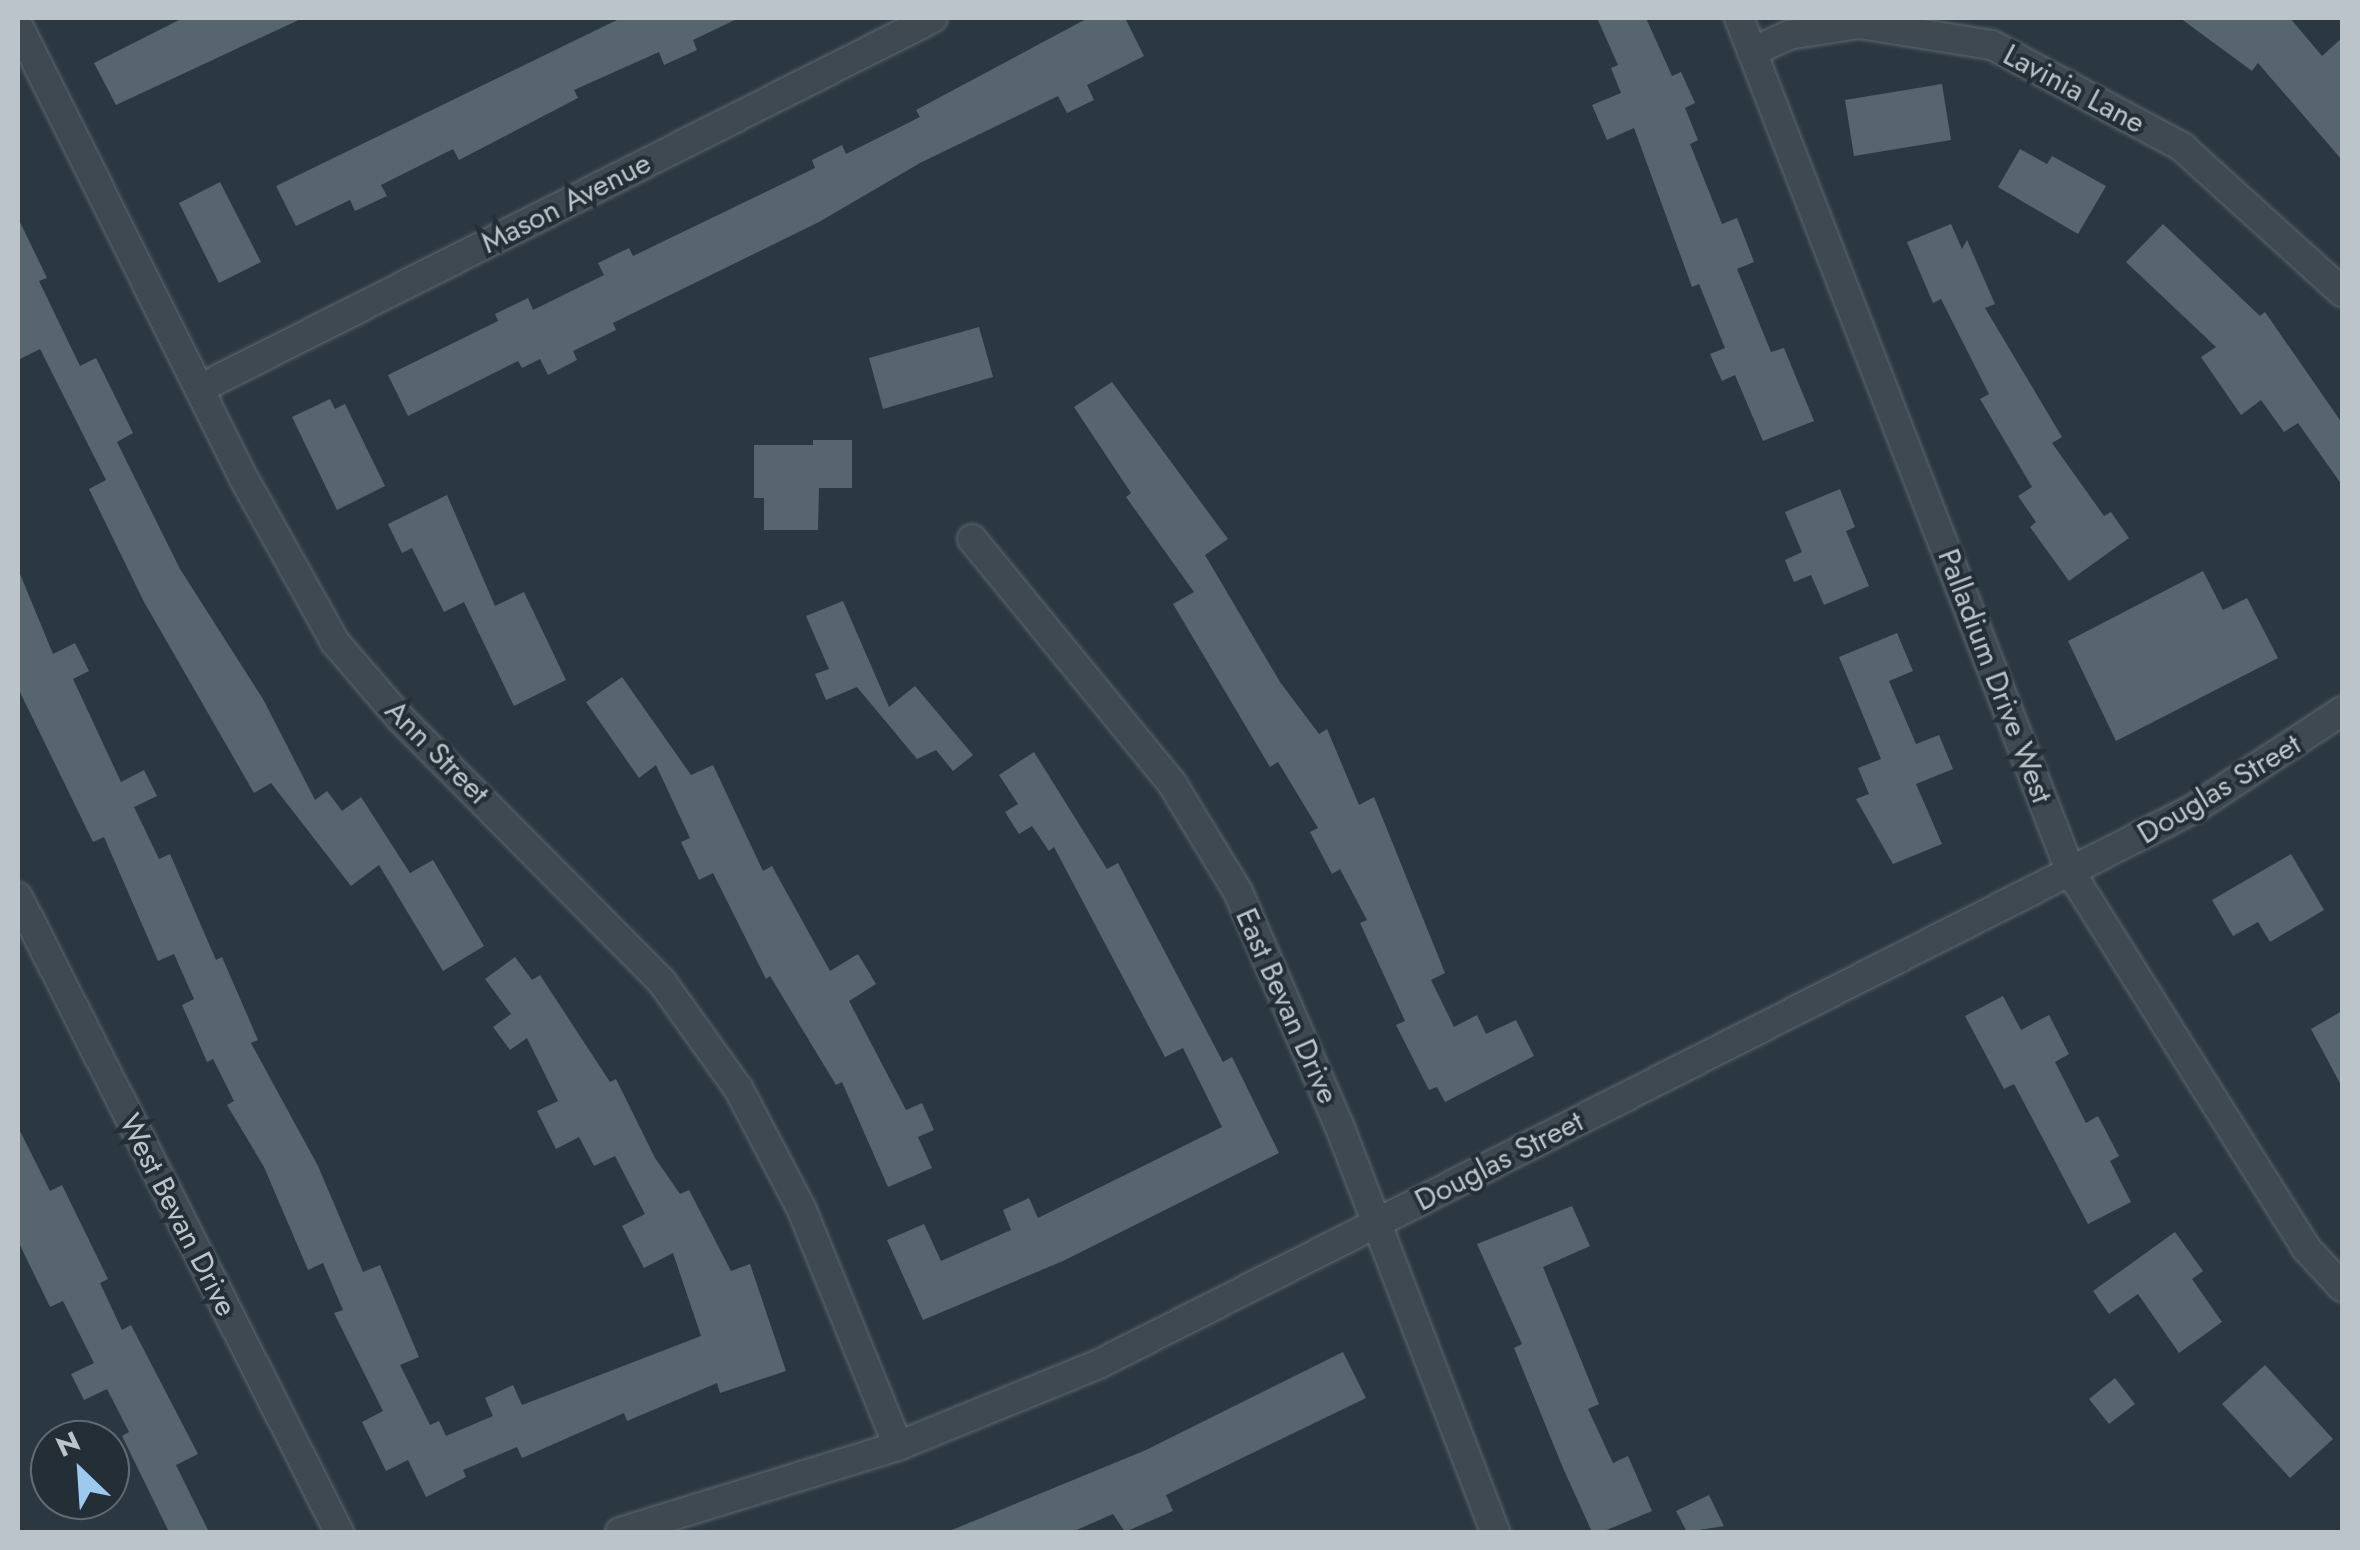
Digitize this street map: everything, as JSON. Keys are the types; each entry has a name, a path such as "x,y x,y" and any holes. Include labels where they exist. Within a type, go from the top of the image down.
{"street":[{"name":"Mason Avenue","path":"199,389 932,18"},
{"name":"Palladium Drive West","path":"1739,18 2071,873 2306,1248 2342,1287"},
{"name":"Ann Street","path":"26,24 199,389 335,642 401,720 662,982 738,1088 801,1208 898,1446"},
{"name":"Lavinia Lane","path":"1752,52 1789,35 1859,24 1992,45 2182,147 2342,292"},
{"name":"East Bevan Drive","path":"972,539 1173,785 1238,892 1377,1222 1495,1532"},
{"name":"Douglas Street","path":"620,1532 898,1446 1099,1364 2071,873 2286,754 2342,711"},
{"name":"West Bevan Drive","path":"18,898 339,1532"}],"building":[{"path":"183,18 303,18 116,105 94,63"},
{"path":"621,18 739,18 693,40 697,50 664,65 659,52 574,90 578,98 459,160 453,149 381,185 387,196 355,211 350,200 296,226 276,186"},
{"path":"1088,18 1125,18 1144,56 1087,85 1094,100 1067,113 1058,96 920,163 819,222 613,323 616,330 573,351 577,360 548,375 540,359 522,368 518,361 408,416 388,375 498,321 495,314 528,298 533,310 604,275 598,263 629,248 633,256 815,168 812,160 842,145 846,154 920,117 916,110"},
{"path":"1597,18 1646,18 1672,76 1681,72 1695,103 1685,108 1698,140 1690,144 1722,224 1737,218 1754,262 1737,269 1771,352 1784,348 1814,421 1763,441 1735,375 1722,381 1710,354 1725,348 1699,284 1692,287 1634,128 1607,140 1592,105 1621,93 1611,68 1618,65"},
{"path":"2180,18 2290,18 2322,56 2342,38 2342,160 2258,63 2252,71"},
{"path":"1942,84 1951,140 1854,156 1845,100"},
{"path":"2020,149 2047,164 2052,156 2106,186 2078,234 1998,187"},
{"path":"220,182 261,262 219,283 179,203"},
{"path":"18,218 47,278 39,281 80,366 96,358 133,433 117,442 180,569 263,699 315,800 327,791 342,811 361,797 410,873 433,860 484,946 443,971 379,865 351,886 271,783 254,793 144,602 89,489 106,480 40,349 18,360"},
{"path":"1951,224 1962,249 1967,240 1995,304 1985,308 2062,437 2052,443 2104,516 2111,512 2129,538 2069,581 2030,527 2036,522 2018,496 2032,487 1980,399 1989,394 1941,299 1933,303 1907,242"},
{"path":"2163,224 2260,316 2265,312 2342,423 2342,485 2298,423 2284,432 2261,400 2241,415 2201,357 2216,347 2126,262"},
{"path":"979,327 993,377 883,409 869,358"},
{"path":"1112,382 1228,539 1205,555 1280,682 1319,734 1327,729 1359,805 1374,797 1445,973 1431,980 1454,1027 1477,1015 1486,1034 1516,1020 1534,1056 1445,1102 1437,1087 1429,1090 1396,1025 1405,1021 1360,923 1367,920 1340,869 1332,874 1310,832 1318,828 1278,762 1270,767 1173,604 1194,592 1126,497 1131,493 1074,407"},
{"path":"330,399 335,409 345,404 385,486 337,510 292,417"},
{"path":"813,440 852,440 852,488 819,488 818,530 764,530 764,498 754,498 754,445 813,445"},
{"path":"1840,489 1855,527 1846,531 1869,586 1824,605 1811,575 1794,582 1785,560 1802,552 1785,512"},
{"path":"447,495 495,606 524,592 566,680 514,706 464,602 444,612 412,548 402,553 388,524"},
{"path":"18,569 53,654 75,643 89,671 73,679 121,782 144,770 157,796 134,807 159,859 170,854 216,960 222,957 258,1040 251,1043 318,1166 363,1272 380,1265 419,1357 400,1365 430,1425 439,1421 446,1436 493,1416 485,1398 513,1385 522,1405 701,1336 673,1253 644,1268 622,1226 645,1214 615,1156 594,1166 579,1137 556,1149 537,1111 558,1101 527,1038 510,1050 493,1027 511,1014 485,979 515,957 532,980 540,975 610,1082 616,1079 655,1158 680,1194 689,1190 731,1271 750,1264 786,1371 720,1393 717,1383 627,1421 624,1413 522,1458 517,1447 463,1470 466,1477 426,1497 408,1460 386,1471 362,1422 383,1411 334,1313 343,1310 323,1263 308,1270 264,1167 227,1105 234,1101 213,1059 207,1062 182,1005 194,999 174,954 158,961 104,837 93,842 18,688"},
{"path":"2203,571 2223,610 2247,598 2278,658 2116,741 2068,641"},
{"path":"843,601 889,707 915,686 973,755 953,771 936,750 917,759 857,687 826,700 815,674 829,669 806,616"},
{"path":"1897,633 1913,671 1889,681 1916,744 1939,735 1953,769 1916,784 1942,844 1893,864 1856,799 1869,794 1858,768 1881,759 1839,657"},
{"path":"622,677 691,775 713,765 763,871 772,866 830,971 858,954 876,984 849,1001 906,1110 922,1103 934,1130 918,1137 932,1168 888,1187 842,1082 836,1085 770,976 766,979 713,873 699,880 681,842 690,838 656,765 639,778 586,702"},
{"path":"1034,752 1107,869 1118,863 1223,1062 1232,1057 1279,1153 1063,1261 923,1320 887,1240 924,1224 941,1261 1011,1230 1003,1210 1029,1198 1038,1218 1222,1127 1183,1048 1165,1057 1054,847 1049,851 1032,826 1019,834 1005,812 1018,804 999,775"},
{"path":"2291,854 2324,910 2270,942 2258,922 2233,936 2212,900"},
{"path":"2003,996 2021,1030 2049,1015 2069,1054 2055,1062 2086,1123 2098,1116 2119,1156 2110,1161 2131,1202 2088,1224 2014,1084 2004,1089 1965,1016"},
{"path":"2342,1011 2342,1087 2311,1029"},
{"path":"18,1127 50,1191 62,1185 108,1279 100,1283 122,1330 131,1325 198,1454 176,1465 209,1532 169,1532 130,1452 130,1420 123,1420 107,1389 84,1400 71,1374 94,1363 63,1301 50,1307 18,1241"},
{"path":"1572,1206 1590,1246 1543,1267 1599,1404 1588,1409 1613,1463 1628,1456 1652,1511 1602,1532 1592,1532 1563,1468 1514,1348 1522,1344 1477,1244"},
{"path":"2175,1232 2203,1271 2192,1279 2222,1322 2179,1353 2138,1294 2109,1314 2093,1291"},
{"path":"1343,1352 1366,1398 1166,1495 1173,1511 1125,1532 1113,1514 1072,1532 947,1532 1146,1450"},
{"path":"2265,1365 2333,1439 2290,1478 2222,1404"},
{"path":"2115,1378 2135,1404 2109,1424 2089,1399"},
{"path":"1709,1495 1724,1526 1687,1532 1676,1511"}]}
